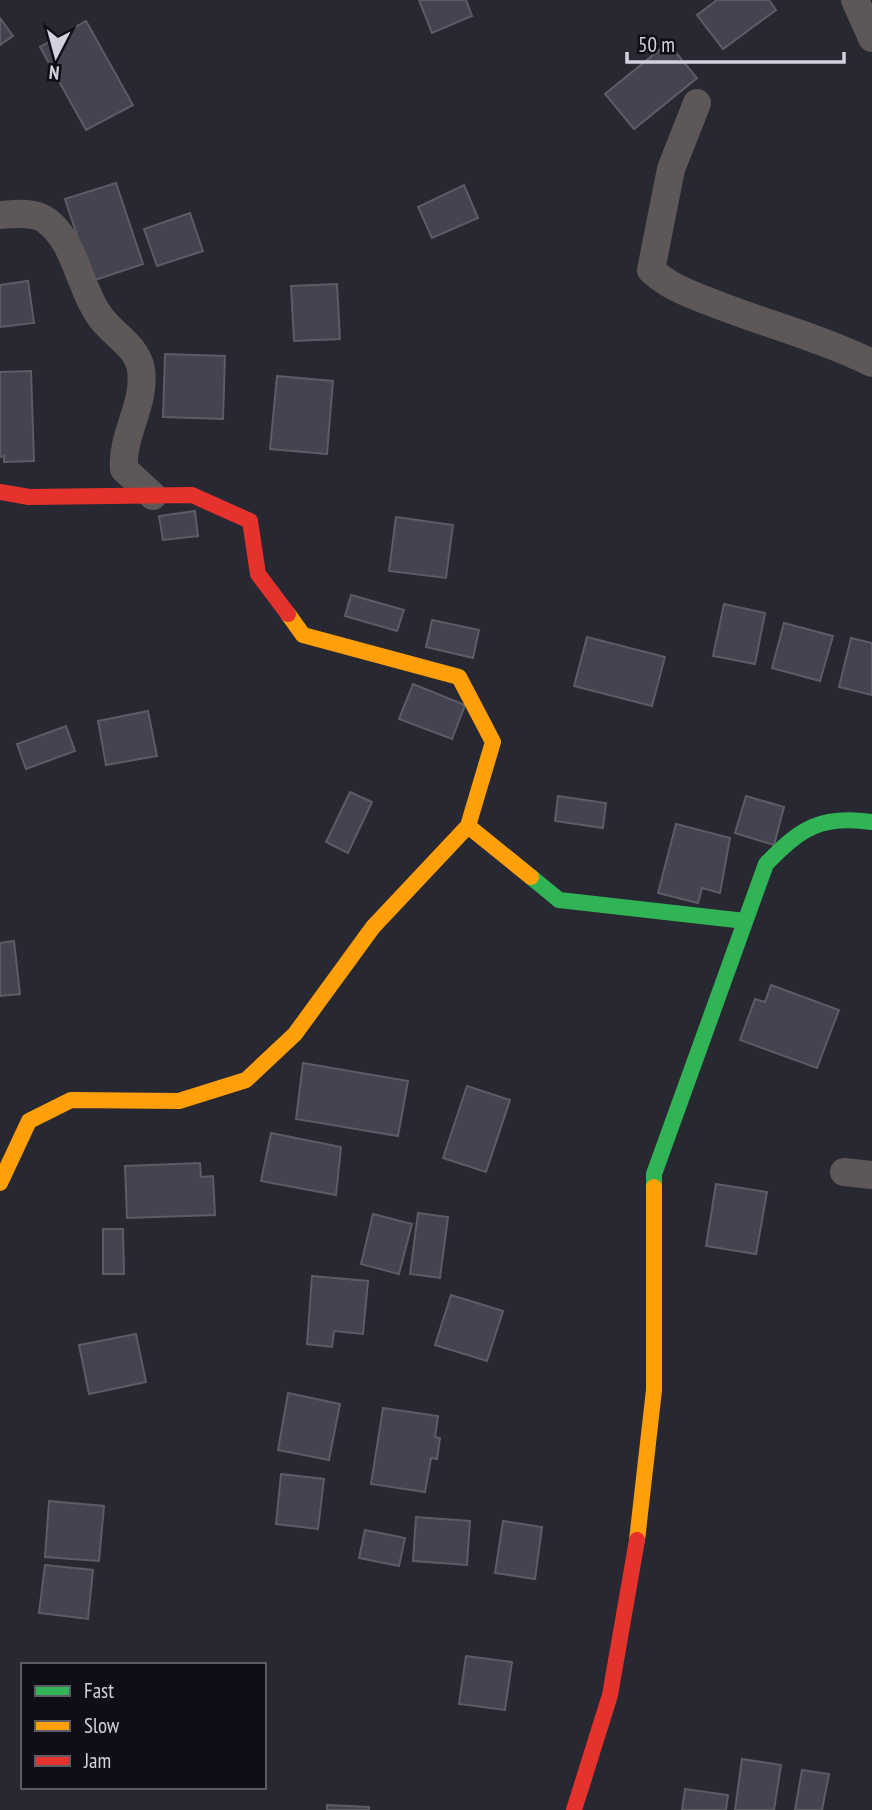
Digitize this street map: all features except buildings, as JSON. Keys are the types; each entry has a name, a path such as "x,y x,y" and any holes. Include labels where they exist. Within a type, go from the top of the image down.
{"street":[{"path":"855,0 872,38"},
{"path":"697,103 671,169 651,270 666,284 746,316 836,345 872,363"},
{"path":"0,215 22,213 46,220 66,245 99,315 136,352 141,371 140,402 123,452 124,469 153,496"},
{"path":"0,492 29,497 192,495 250,521 258,574 303,635 458,677 493,742 468,826 373,927 295,1034 246,1080 179,1101 71,1100 29,1122 10,1139 0,1183"},
{"path":"574,1810 610,1695 641,1516 654,1390 654,1174 766,864 791,837 814,822 855,819 872,822"},
{"path":"468,826 559,900 745,921"},
{"path":"844,1172 872,1175"}],"traffic: fast":[{"path":"654,1187 654,1174 766,864 790,841 813,827 838,821 872,822"},
{"path":"531,877 559,900 745,921"}],"traffic: slow":[{"path":"288,614 303,635 459,677 493,742 468,826 531,877"},
{"path":"0,1183 29,1121 71,1100 179,1101 246,1080 295,1034 373,927 468,826"},
{"path":"637,1540 654,1390 654,1187"}],"traffic: jam":[{"path":"0,492 29,497 192,495 250,521 258,574 288,614"},
{"path":"574,1810 610,1695 637,1540"}]}
